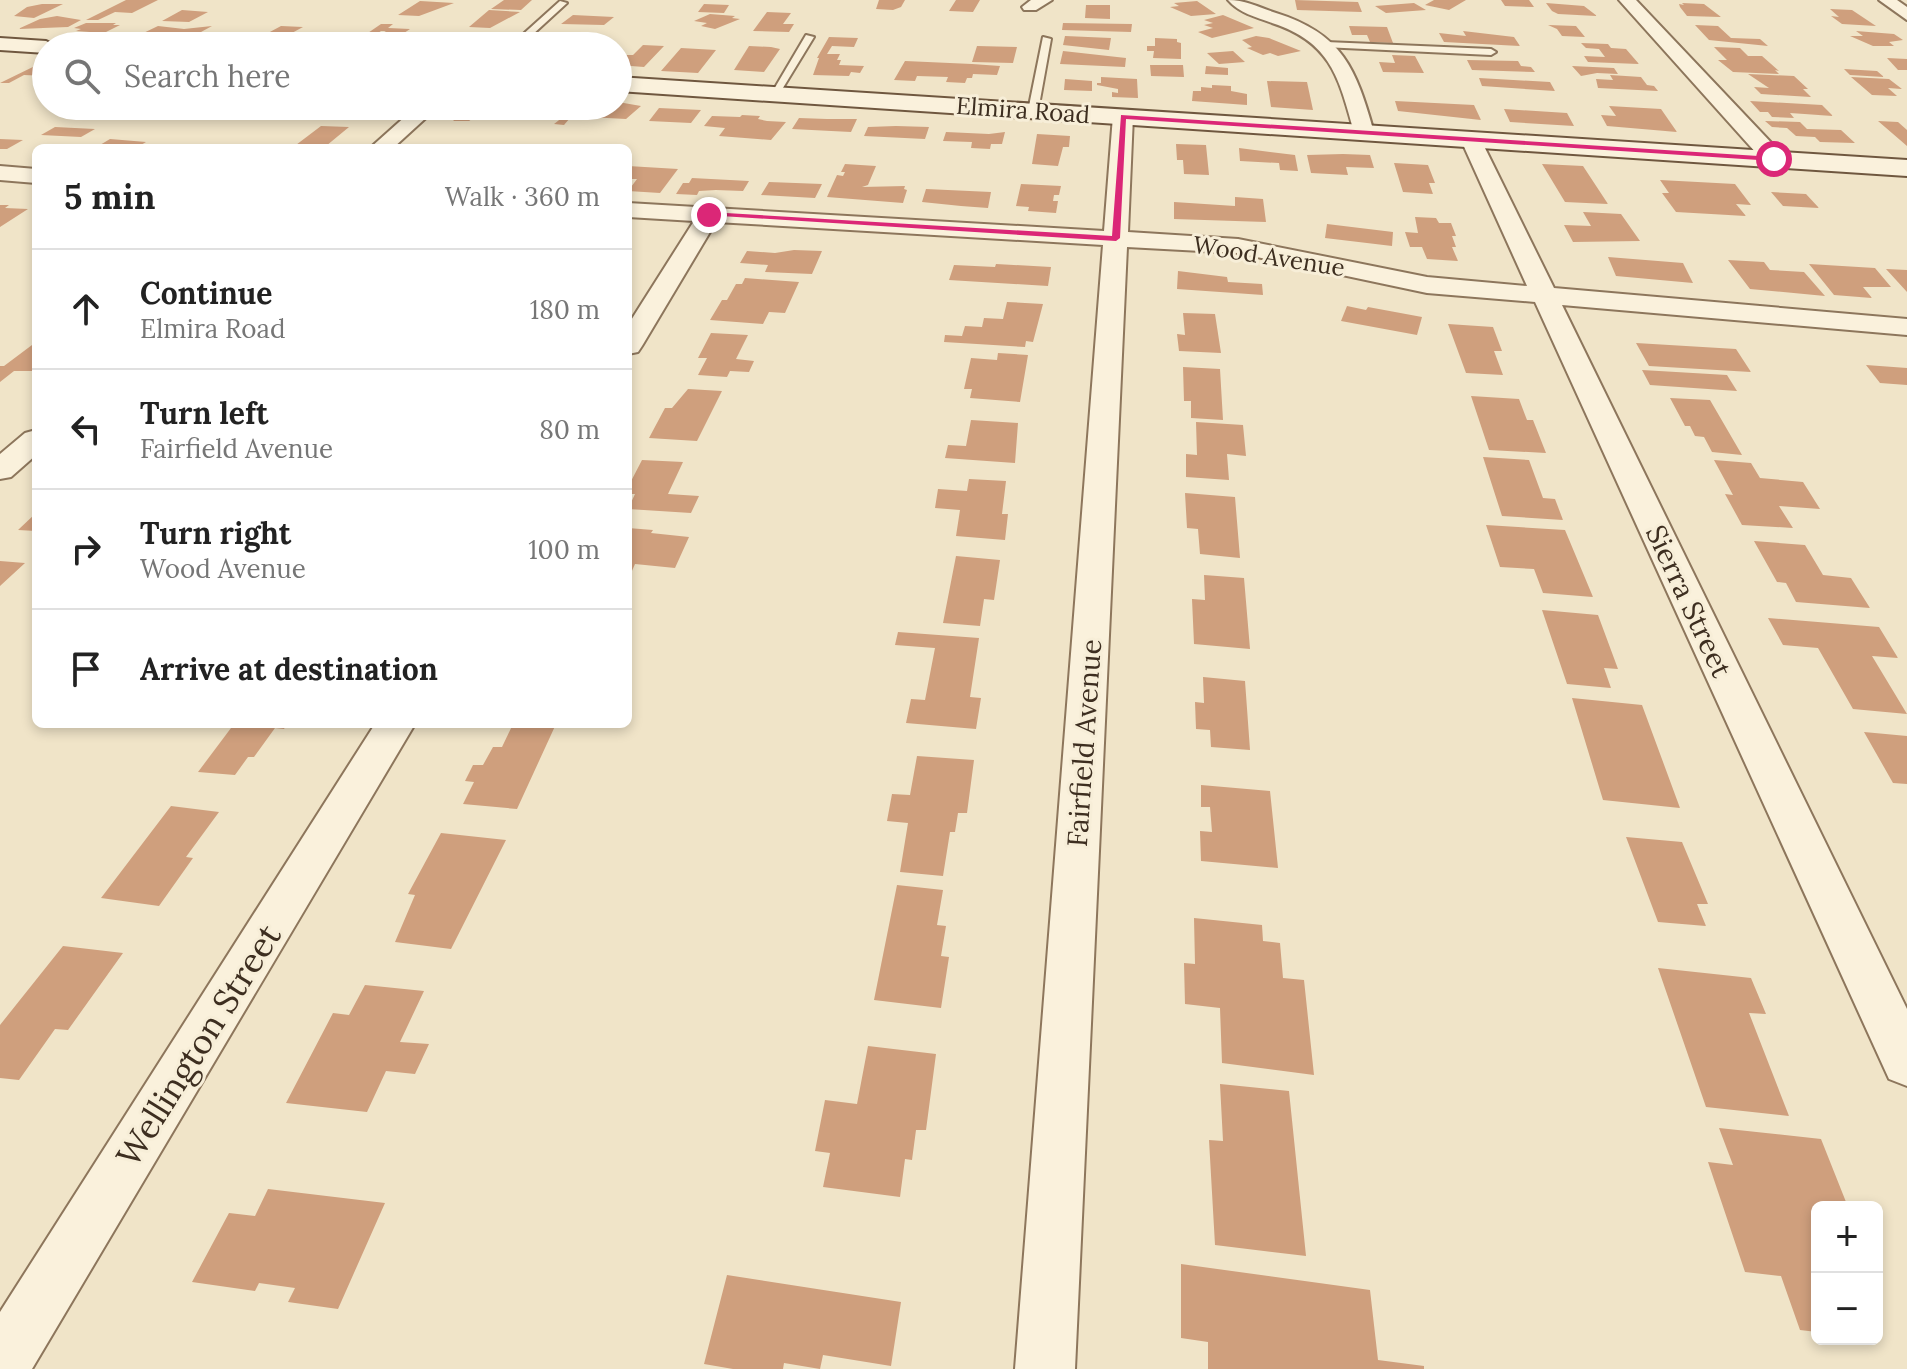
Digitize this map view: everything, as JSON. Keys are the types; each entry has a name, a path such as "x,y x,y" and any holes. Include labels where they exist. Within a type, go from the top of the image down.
{"street":[{"path":"1236,0 1293,25 1326,45 1346,69 1364,132"},
{"path":"1627,0 1774,159"},
{"path":"1887,0 1907,15"},
{"path":"0,44 32,46"},
{"name":"Elmira Road","path":"632,85 1907,168"},
{"name":"Fairfield Avenue","path":"1045,1369 1123,116"},
{"path":"385,144 413,120"},
{"name":"Sierra Street","path":"1471,140 1907,1062"},
{"path":"0,173 32,176"},
{"name":"Wood Avenue","path":"632,210 1238,246 1427,285 1907,327"},
{"path":"632,340 709,215"},
{"path":"0,470 32,442"},
{"name":"Wellington Street","path":"0,1366 393,728"}],"lane":[{"path":"531,32 563,3"},
{"path":"774,94 809,37"},
{"path":"1033,111 1046,39"},
{"path":"1326,45 1491,52"}],"building":[{"path":"126,0 158,0 132,13 115,12 98,20 86,20"},
{"path":"504,0 532,0 521,10 491,9"},
{"path":"879,0 905,0 901,7 893,10 876,9"},
{"path":"956,0 980,0 973,12 949,11"},
{"path":"1295,0 1358,2 1362,12 1297,10"},
{"path":"1434,0 1466,0 1449,10 1425,5"},
{"path":"1501,0 1529,0 1534,7 1505,6"},
{"path":"420,1 454,3 419,16 398,15"},
{"path":"1197,1 1216,14 1191,16 1170,7 1179,6 1174,3"},
{"path":"1414,3 1426,10 1386,13 1375,6"},
{"path":"1546,3 1584,6 1597,16 1558,14"},
{"path":"1682,3 1704,4 1721,17 1687,16 1680,7 1679,4 1684,5"},
{"path":"63,4 34,18 14,16 27,7"},
{"path":"704,4 729,5 724,13 698,12"},
{"path":"1086,5 1110,5 1110,19 1085,18"},
{"path":"1830,9 1852,10 1876,26 1842,24 1831,16 1839,17"},
{"path":"182,10 208,12 189,22 162,21"},
{"path":"489,10 520,12 490,28 469,27"},
{"path":"767,12 791,13 783,24 794,24 789,32 753,31"},
{"path":"710,14 740,19 715,29 701,26 707,23 694,21"},
{"path":"573,15 614,17 604,25 561,24"},
{"path":"1223,15 1254,28 1212,38 1198,32 1213,28 1204,25 1213,23 1204,20"},
{"path":"57,16 81,20 68,27 18,29 40,19"},
{"path":"86,23 120,25 106,32 76,31 81,29 74,28"},
{"path":"1063,23 1132,24 1131,32 1062,30"},
{"path":"381,24 393,24 388,28 410,29 406,32 369,32"},
{"path":"1548,25 1576,26 1585,37 1562,36 1557,29"},
{"path":"1695,25 1718,26 1731,38 1760,39 1768,46 1709,40"},
{"path":"158,26 184,29 212,26 201,32 146,32"},
{"path":"281,26 303,27 294,32 270,32"},
{"path":"1349,26 1387,27 1393,43 1370,42 1367,35 1352,35"},
{"path":"1463,31 1514,37 1520,46 1444,42 1439,33 1466,36"},
{"path":"1856,31 1894,34 1903,40 1889,42 1894,46 1873,46 1850,36 1863,36"},
{"path":"1065,36 1111,38 1109,50 1063,45"},
{"path":"1256,36 1301,51 1278,56 1270,53 1263,55 1247,48 1252,47 1242,40"},
{"path":"829,37 858,38 854,47 832,46 827,54 840,54 837,60 841,60 839,65 864,66 860,73 851,72 849,76 813,75 817,58"},
{"path":"1155,38 1177,39 1181,43 1181,59 1153,58 1154,51 1147,51 1147,46 1155,46"},
{"path":"1581,43 1608,44 1611,48 1626,49 1639,64 1588,62 1584,56 1605,57 1599,49 1586,48"},
{"path":"643,45 664,46 644,67 632,66 633,55"},
{"path":"749,46 780,49 764,72 734,70"},
{"path":"977,46 1017,47 1013,63 972,62"},
{"path":"1714,47 1740,48 1748,56 1762,56 1779,74 1733,72 1718,60 1727,60"},
{"path":"681,48 716,50 698,73 661,71"},
{"path":"1063,51 1126,58 1125,67 1060,64"},
{"path":"1233,51 1245,62 1219,64 1207,53"},
{"path":"1392,55 1415,56 1424,73 1383,72 1379,62 1395,63"},
{"path":"1887,58 1907,59 1907,70 1898,70"},
{"path":"1467,60 1518,61 1521,66 1531,67 1535,72 1472,70"},
{"path":"905,61 1000,66 997,75 973,74 965,83 946,82 948,77 917,76 915,81 894,80"},
{"path":"1150,65 1183,65 1184,77 1151,76"},
{"path":"1206,66 1228,68 1228,75 1205,74"},
{"path":"1572,66 1614,68 1618,74 1581,76"},
{"path":"32,67 32,75 0,83"},
{"path":"1844,69 1877,71 1884,77 1850,75"},
{"path":"1748,74 1794,76 1808,89 1803,89 1811,97 1761,94 1754,87 1769,88"},
{"path":"1610,75 1641,77 1658,91 1598,88 1596,79 1613,80"},
{"path":"1101,77 1137,79 1138,98 1112,97 1112,92 1118,93 1118,89 1097,85 1101,83"},
{"path":"1851,77 1889,79 1902,89 1888,88 1897,96 1872,95"},
{"path":"1479,78 1550,82 1555,91 1482,86"},
{"path":"1065,79 1092,81 1092,91 1064,90"},
{"path":"1267,81 1307,82 1313,110 1271,107"},
{"path":"1212,85 1231,86 1231,91 1247,94 1247,105 1192,101 1193,91 1201,91 1201,87 1212,88"},
{"path":"1395,101 1474,105 1481,120 1398,111"},
{"path":"1750,101 1822,105 1833,116 1790,113 1794,118 1772,117 1768,112 1760,112"},
{"path":"632,104 641,106 632,114"},
{"path":"1609,106 1661,109 1677,132 1607,126 1601,115 1616,116"},
{"path":"659,108 701,110 691,123 649,121"},
{"path":"1504,109 1567,113 1574,126 1510,122"},
{"path":"742,115 786,122 771,140 719,136 725,128 704,126 712,116"},
{"path":"799,118 857,119 851,132 792,129"},
{"path":"559,120 568,120 564,125 554,124"},
{"path":"1765,121 1800,122 1807,129 1841,130 1855,143 1820,142 1815,137 1796,136 1787,128 1772,127"},
{"path":"1878,121 1898,122 1907,130 1907,146"},
{"path":"321,126 349,127 328,144 297,144"},
{"path":"55,127 95,129 81,137 41,135"},
{"path":"868,127 929,127 925,139 864,136"},
{"path":"946,132 1005,132 1002,144 991,144 990,149 971,148 972,142 943,141"},
{"path":"1037,134 1070,136 1069,147 1063,147 1058,166 1032,164"},
{"path":"0,139 23,140 7,149 0,149"},
{"path":"110,139 146,142 143,144 102,144"},
{"path":"1176,144 1206,145 1209,175 1184,174 1183,160 1177,160"},
{"path":"1239,148 1295,155 1298,171 1280,170 1279,163 1240,161"},
{"path":"1307,155 1370,155 1374,168 1346,167 1348,175 1311,173"},
{"path":"1394,163 1428,165 1435,183 1429,183 1433,194 1403,192"},
{"path":"845,164 876,166 868,185 862,187 905,186 907,190 903,203 827,197 837,175 843,176 845,172 841,172"},
{"path":"1542,164 1583,166 1608,204 1565,202"},
{"path":"632,166 678,169 660,193 632,191 637,179 632,179"},
{"path":"692,178 749,181 743,191 676,194 683,183 689,183"},
{"path":"1660,180 1735,184 1751,205 1736,204 1746,216 1676,212 1662,193 1669,193"},
{"path":"769,182 822,184 815,198 761,195"},
{"path":"1021,184 1061,186 1059,195 1054,195 1053,201 1058,201 1056,213 1028,211 1029,207 1016,206"},
{"path":"926,189 991,192 988,208 922,202"},
{"path":"1771,192 1806,194 1819,208 1783,206"},
{"path":"1235,197 1263,199 1266,222 1174,219 1174,202 1235,206"},
{"path":"0,205 9,205 5,208 28,209 0,227"},
{"path":"1583,212 1621,214 1640,241 1573,242 1564,225 1591,226"},
{"path":"1415,217 1436,218 1439,223 1451,223 1456,236 1452,236 1456,247 1452,247 1458,261 1427,259 1422,247 1410,247 1405,232 1418,233"},
{"path":"1327,224 1393,232 1392,246 1325,238"},
{"path":"747,251 775,253 822,251 812,274 765,272 768,265 740,263"},
{"path":"1608,257 1683,263 1693,283 1616,276"},
{"path":"1728,260 1764,262 1770,270 1804,272 1825,296 1750,289"},
{"path":"996,264 1051,267 1048,286 949,280 954,265 995,267"},
{"path":"1809,264 1875,268 1891,287 1863,287 1872,298 1834,295"},
{"path":"1886,269 1907,270 1907,292"},
{"path":"1178,271 1227,277 1228,282 1262,284 1263,295 1177,289"},
{"path":"745,278 799,282 785,313 769,312 763,324 710,320 722,300 727,300 736,284 742,284"},
{"path":"1007,302 1043,304 1033,342 1026,341 1025,347 944,342 945,335 962,336 965,326 982,327 984,318 1003,319"},
{"path":"1347,306 1422,317 1417,335 1341,321"},
{"path":"1183,313 1215,314 1221,353 1179,351 1177,334 1185,335"},
{"path":"1448,324 1493,327 1502,351 1494,351 1503,375 1466,373"},
{"path":"711,333 748,335 736,359 754,361 749,372 730,371 727,377 698,375 707,358 698,358"},
{"path":"1636,343 1736,349 1751,372 1649,366"},
{"path":"32,345 32,371 14,371 0,382 0,366"},
{"path":"998,353 1028,355 1020,402 970,398 972,389 964,389 971,358 997,360"},
{"path":"1866,365 1907,368 1907,385 1880,383"},
{"path":"1183,367 1220,369 1223,420 1191,418 1191,401 1184,401"},
{"path":"1642,370 1727,375 1737,391 1650,385"},
{"path":"688,389 722,391 697,441 649,438 665,408 672,408"},
{"path":"1471,396 1519,399 1527,420 1533,420 1546,453 1489,450"},
{"path":"1670,398 1710,400 1742,455 1712,452 1704,437 1695,436 1690,426 1685,426"},
{"path":"971,420 1018,423 1015,463 945,458 948,445 966,446"},
{"path":"1196,422 1243,425 1246,456 1227,454 1229,480 1186,477 1186,454 1197,455"},
{"path":"1483,457 1529,460 1543,498 1555,499 1563,520 1502,516"},
{"path":"642,460 683,462 668,494 699,496 691,513 632,509 635,494 632,494 632,479"},
{"path":"1714,460 1751,463 1760,478 1803,482 1820,509 1779,506 1793,528 1742,525 1725,494 1733,495"},
{"path":"969,479 1006,481 1002,514 1008,514 1005,540 956,536 960,510 935,508 938,489 967,491"},
{"path":"1185,493 1235,497 1240,558 1200,554 1198,529 1187,528"},
{"path":"32,517 32,531 18,530"},
{"path":"1486,525 1565,530 1593,597 1543,593 1534,569 1500,567"},
{"path":"632,528 689,537 675,568 635,564 632,571"},
{"path":"1754,541 1805,545 1823,575 1851,578 1870,608 1796,602 1786,583 1777,582"},
{"path":"956,556 1000,560 994,600 984,599 980,626 943,623"},
{"path":"0,561 25,563 0,586"},
{"path":"1204,575 1244,578 1250,649 1194,644 1192,599 1205,600"},
{"path":"1542,610 1598,615 1618,669 1604,668 1611,688 1567,684"},
{"path":"1768,618 1879,627 1898,658 1872,656 1907,714 1853,709 1818,648 1783,645"},
{"path":"898,632 979,638 970,697 981,698 976,729 906,723 911,699 925,700 935,648 895,645"},
{"path":"1203,677 1245,681 1250,750 1211,747 1210,730 1196,729 1195,702 1204,703"},
{"path":"1572,698 1642,705 1680,808 1603,800"},
{"path":"231,728 275,728 254,757 248,757 235,775 198,772"},
{"path":"511,728 554,728 517,809 463,804 474,782 465,781 473,765 483,765 493,747 502,747"},
{"path":"1864,732 1907,736 1907,784 1893,783"},
{"path":"917,756 974,760 967,813 958,813 955,832 950,832 943,876 900,872 908,823 887,821 892,794 910,795"},
{"path":"1201,785 1270,791 1278,868 1201,861 1200,831 1212,832 1210,807 1201,807"},
{"path":"171,806 219,812 186,857 193,858 159,906 101,898"},
{"path":"441,833 506,840 451,949 395,942 415,895 408,894"},
{"path":"1626,837 1682,842 1708,904 1697,904 1706,926 1658,922"},
{"path":"897,885 943,890 937,925 946,926 941,956 949,957 941,1008 874,1000"},
{"path":"1194,918 1262,925 1263,941 1280,943 1283,978 1304,980 1314,1075 1222,1063 1220,1008 1185,1004 1184,963 1195,964"},
{"path":"63,946 123,953 68,1030 55,1029 19,1080 0,1078 0,1025"},
{"path":"1658,968 1751,978 1766,1014 1749,1013 1789,1116 1706,1107"},
{"path":"365,985 424,991 400,1042 429,1044 415,1074 386,1071 367,1112 286,1103 333,1013 349,1015"},
{"path":"868,1046 936,1054 926,1130 916,1130 912,1160 905,1159 900,1197 823,1187 830,1153 815,1151 825,1100 857,1104"},
{"path":"1220,1084 1289,1091 1306,1256 1215,1245 1209,1140 1223,1141"},
{"path":"1719,1128 1821,1139 1846,1201 1811,1201 1811,1331 1800,1330 1781,1276 1745,1272 1708,1162 1733,1165"},
{"path":"268,1189 385,1203 338,1309 288,1302 295,1288 259,1283 255,1291 192,1282 229,1213 255,1216"},
{"path":"1181,1264 1370,1290 1378,1360 1424,1366 1424,1369 1208,1369 1208,1342 1181,1338"},
{"path":"727,1275 901,1302 891,1366 823,1355 820,1369 784,1363 783,1369 733,1369 704,1364"}],"route":[{"path":"709,215 1116,238 1123,116 1774,159"}]}
